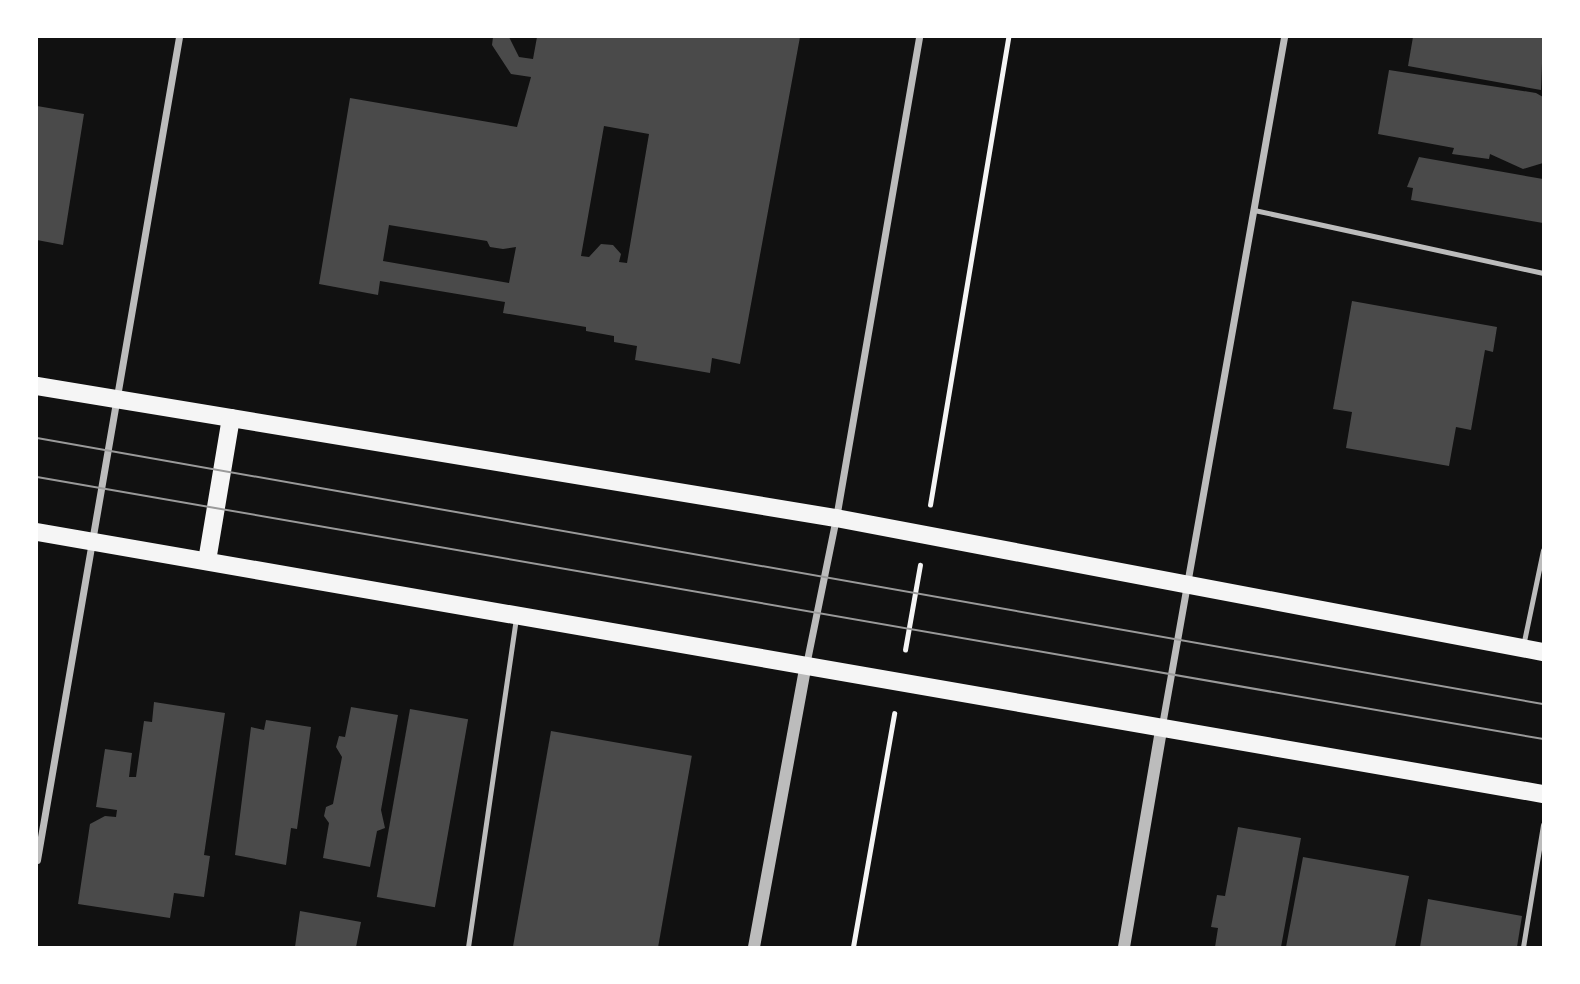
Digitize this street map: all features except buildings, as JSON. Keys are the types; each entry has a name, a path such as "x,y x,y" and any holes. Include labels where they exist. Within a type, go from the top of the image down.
{"main road":[{"path":"37,386 836,518 1543,652"},
{"path":"206,561 231,418"},
{"path":"37,532 1162,725 1543,794"}],"street":[{"path":"37,860 114,399 179,37"},
{"path":"754,947 836,518 919,37"},
{"path":"1124,947 1284,37"}],"lane":[{"path":"1254,210 1543,273"},
{"path":"1523,649 1543,550"},
{"path":"468,947 516,615"},
{"path":"1523,947 1543,825"}],"path":[{"path":"853,947 1009,37"}],"tram line":[{"path":"37,438 1543,704"},
{"path":"37,477 1543,739"}]}
